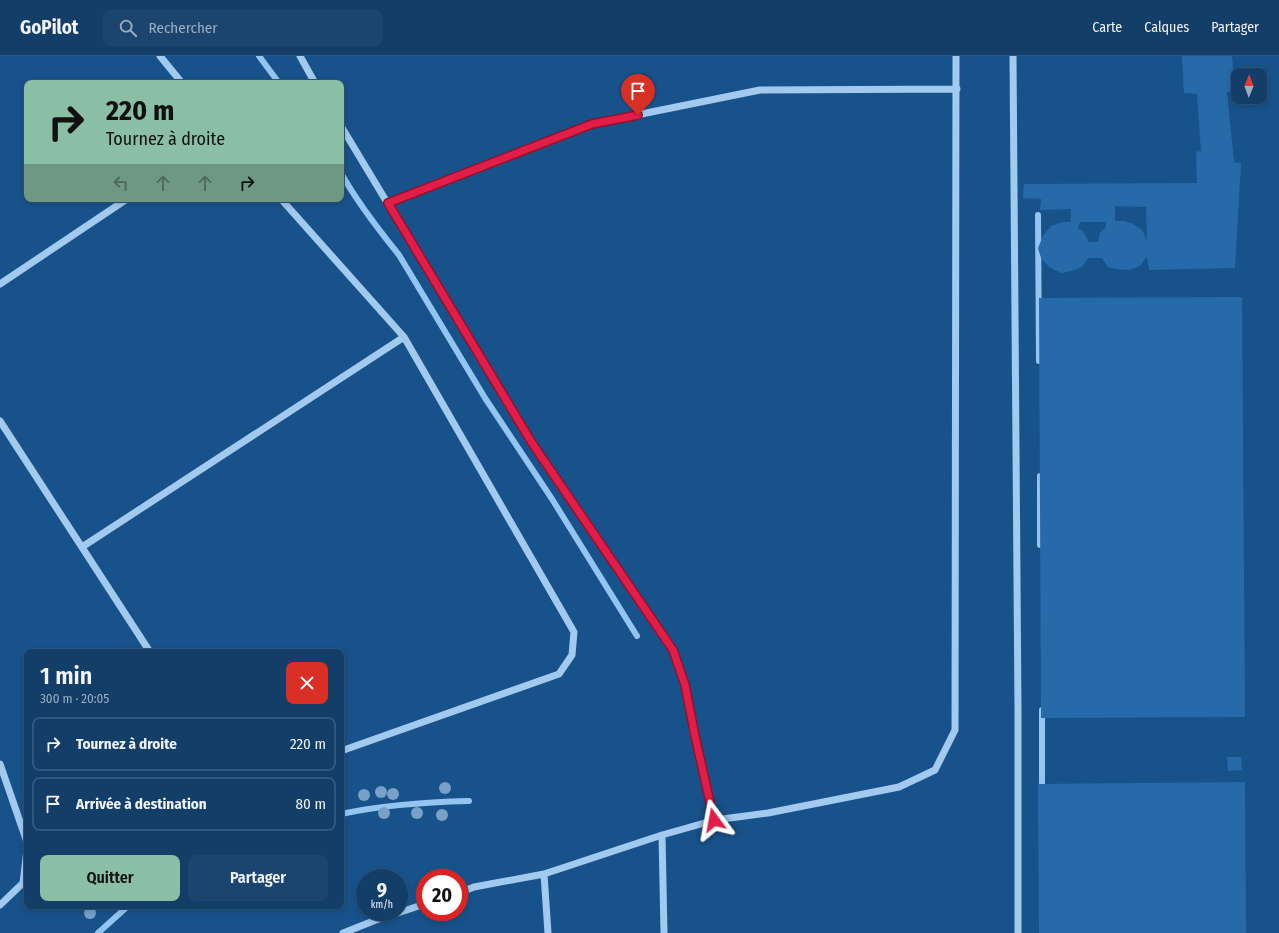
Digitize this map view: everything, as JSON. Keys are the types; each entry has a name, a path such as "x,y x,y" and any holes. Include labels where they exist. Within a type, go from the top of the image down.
{"street":[{"path":"160,56 180,80"},
{"path":"300,56 313,80"},
{"path":"468,890 544,874 662,835 714,820 768,813 899,787 936,770 955,730 956,56"},
{"path":"1013,56 1018,701 1018,933"},
{"path":"388,203 592,124 760,90 957,89"},
{"path":"344,131 532,443 673,650 685,685 714,820"},
{"path":"0,284 123,202"},
{"path":"284,202 404,337 574,632 572,655 559,674 344,750"},
{"path":"82,547 404,337"},
{"path":"0,421 148,649"},
{"path":"0,764 24,833"},
{"path":"662,835 664,933"},
{"path":"544,874 548,933"},
{"path":"0,905 23,884 24,875"},
{"path":"343,933 416,907"}],"building":[{"path":"1182,56 1232,56 1233,68 1231,68 1231,92 1227,92 1234,162 1241,163 1235,268 1149,270 1147,256 1140,266 1129,270 1108,267 1102,258 1088,258 1082,267 1061,273 1049,267 1041,258 1038,248 1043,236 1051,226 1062,222 1071,222 1071,209 1040,210 1041,199 1023,198 1024,184 1197,183 1196,151 1201,152 1197,94 1184,93","holes":["1115,206 1146,207 1147,240 1142,230 1133,224 1125,221 1115,221","1080,222 1106,222 1106,227 1100,233 1098,242 1089,242 1083,231 1078,228"]},
{"path":"1242,297 1245,717 1041,718 1039,298"},
{"path":"1227,757 1241,757 1242,770 1228,771"},
{"path":"1245,782 1246,933 1039,933 1038,784"}],"waterway":[{"path":"259,56 277,80"},
{"path":"344,178 361,205 399,255 485,398 552,499 637,636"},
{"path":"1038,215 1039,361"},
{"path":"1040,476 1040,545"},
{"path":"1042,710 1042,791"},
{"path":"344,813 405,804 469,801"},
{"path":"98,933 125,909"}],"route":[{"path":"638,115 592,124 388,203 532,443 673,650 685,685 714,820"}]}
